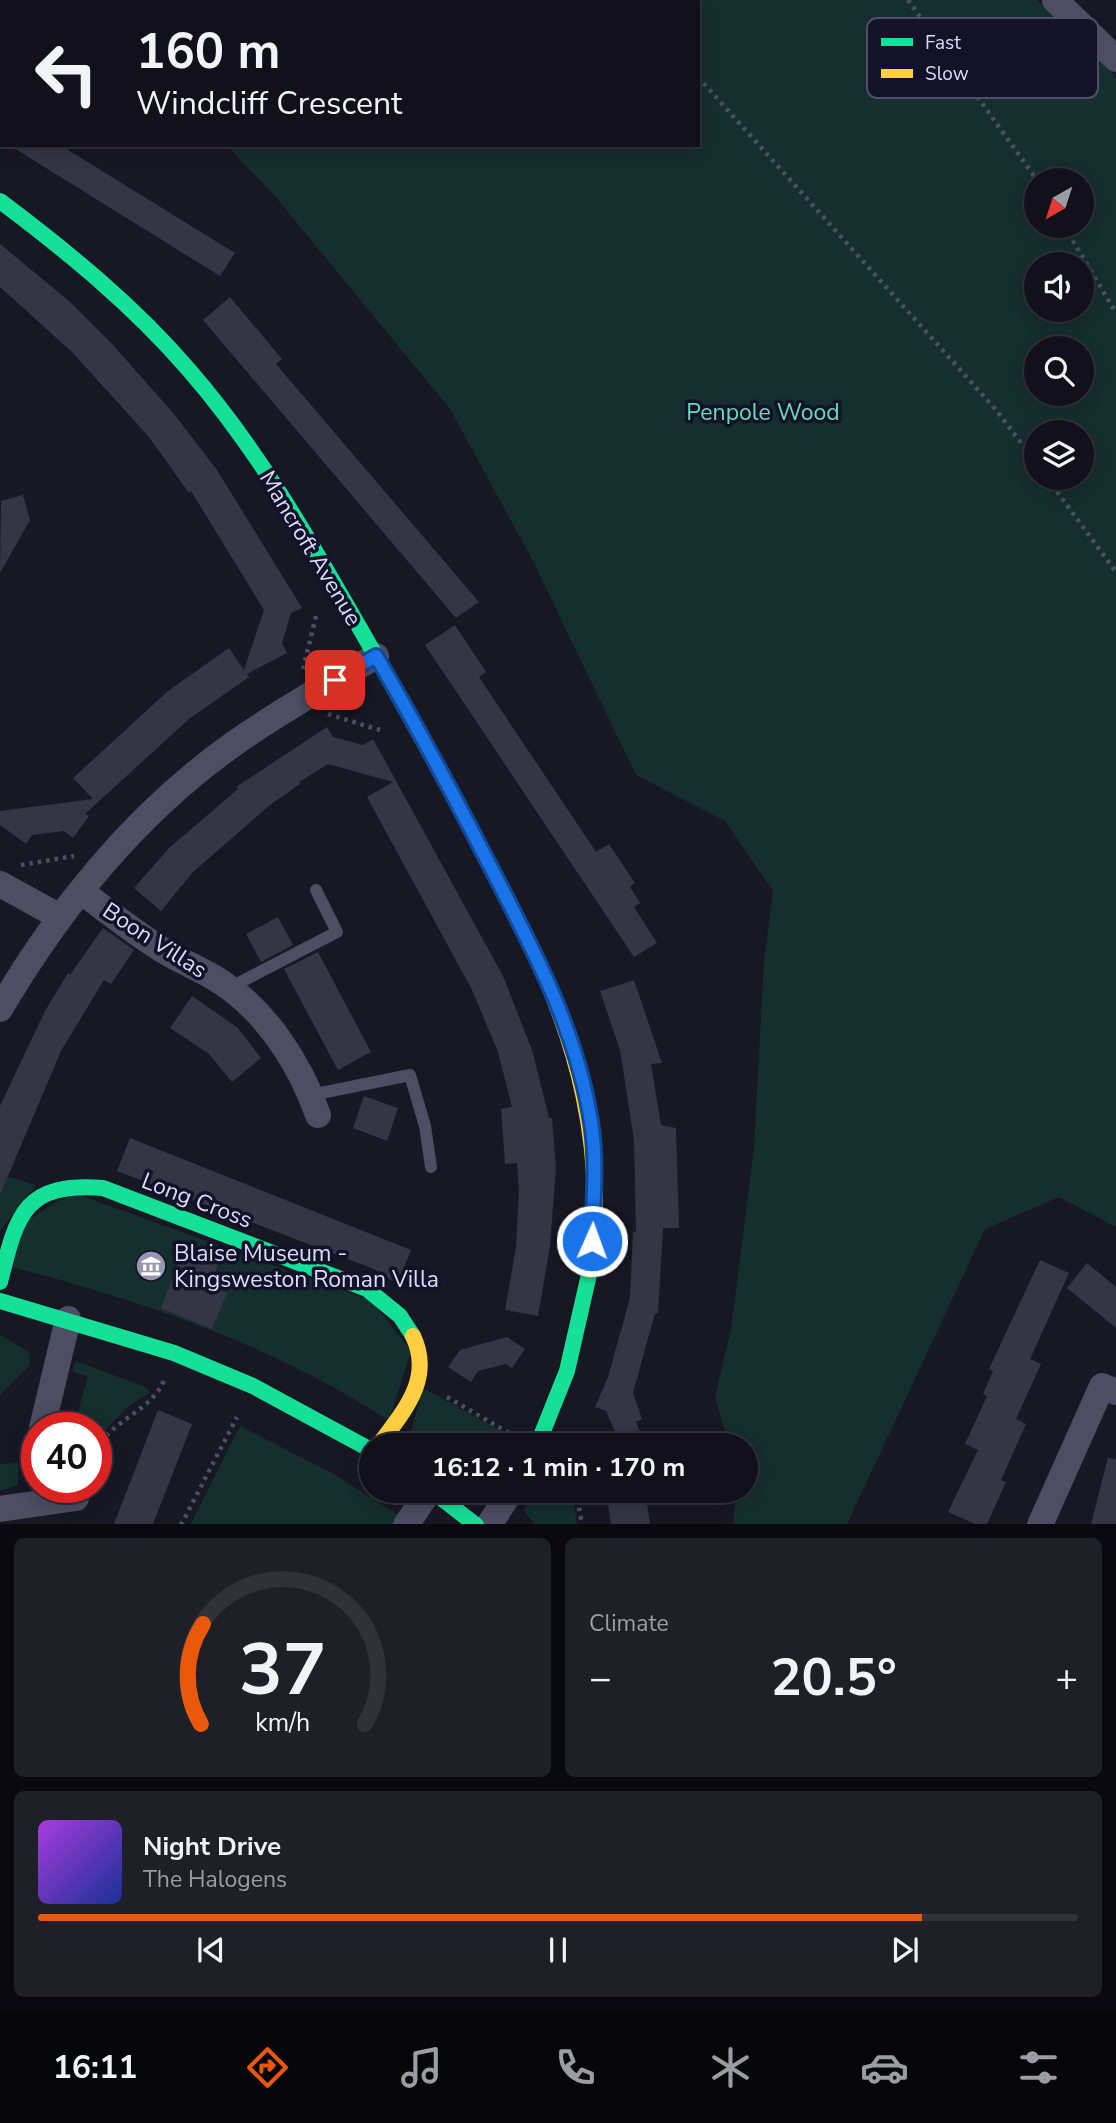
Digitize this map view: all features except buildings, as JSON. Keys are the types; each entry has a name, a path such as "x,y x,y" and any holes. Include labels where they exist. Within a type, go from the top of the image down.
{"street":[{"path":"1055,0 1074,18"},
{"path":"1098,42 1116,59"},
{"name":"Mancroft Avenue","path":"0,201 87,270 132,311 216,403 278,488 328,568 427,744 533,950 565,1024 584,1087 594,1155 588,1287 570,1365 542,1433"},
{"path":"0,1009 60,917 81,891 116,849 187,780 235,743 376,656"},
{"path":"6,875 60,917"},
{"name":"Boon Villas","path":"81,891 152,943 229,988 251,1007 283,1045 314,1105"},
{"name":"Long Cross","path":"0,1282 14,1230 24,1212 38,1196 76,1184 103,1188 367,1289 391,1303 418,1346 419,1380 407,1406 387,1433"},
{"path":"0,1301 68,1319 174,1353 253,1386 359,1443"},
{"path":"46,1412 68,1319"},
{"path":"1040,1524 1102,1386 1116,1392"},
{"path":"0,1510 21,1501"},
{"path":"407,1524 422,1503"},
{"path":"447,1503 476,1524"},
{"path":"489,1524 503,1503"}],"lane":[{"name":"Boon Villas","path":"229,988 337,932 316,890"},
{"name":"Boon Villas","path":"314,1105 410,1075 425,1126 431,1167"}],"path":[{"path":"908,0 921,18"},
{"path":"700,79 997,411 1024,447"},
{"path":"978,98 1028,168"},
{"path":"1071,238 1116,313"},
{"path":"1055,490 1116,572"},
{"path":"6,875 116,849"},
{"path":"112,1432 160,1391 174,1353"},
{"path":"419,1380 510,1433"},
{"path":"181,1524 237,1417"},
{"path":"578,1503 582,1524"}],"green space":[{"name":"Penpole Wood","path":"700,0 1037,0 1058,18 867,18 867,98 1098,98 1098,53 1116,79 1116,1227 1059,1197 985,1229 847,1524 733,1524 735,1503 758,1503 758,1433 726,1433 715,1397 731,1329 754,1148 764,960 773,891 725,821 636,775 532,559 450,409 274,195 228,147 700,147"},
{"path":"0,1174 36,1185 0,1231"},
{"path":"71,1192 372,1301 411,1351 389,1421 346,1394 255,1348 159,1311 12,1267 25,1222"},
{"path":"0,1335 29,1352 30,1365 0,1395"},
{"path":"76,1361 145,1387 150,1392 128,1407 112,1423 112,1412 78,1412 88,1377 72,1371"},
{"path":"423,1388 505,1433 413,1433 411,1431"},
{"path":"240,1426 330,1472 359,1490 359,1503 380,1503 402,1517 397,1524 191,1524"},
{"path":"18,1463 18,1485 0,1491 0,1464"},
{"path":"527,1503 574,1503 577,1524 535,1524 524,1511"}],"traffic: fast":[{"path":"0,201 75,260 146,324 189,370 241,436 288,507 353,616 451,791 524,932"},
{"path":"0,1282 12,1238 28,1207 40,1197 56,1191 103,1188 367,1289 400,1316 413,1336"},
{"path":"542,1433 567,1371 590,1270"},
{"path":"0,1301 174,1353 253,1386 359,1443"},
{"path":"448,1503 475,1524"}],"traffic: slow":[{"path":"524,932 559,1013 584,1096 594,1182 590,1270"},
{"path":"387,1433 405,1408 417,1381 419,1352 413,1336"}],"place":[{"name":"Blaise Museum - Kingsweston Roman Villa","path":"151,1266"}],"route":[{"path":"335,680 376,656 427,744 533,950 565,1024 584,1087 594,1155 592,1241"}]}
